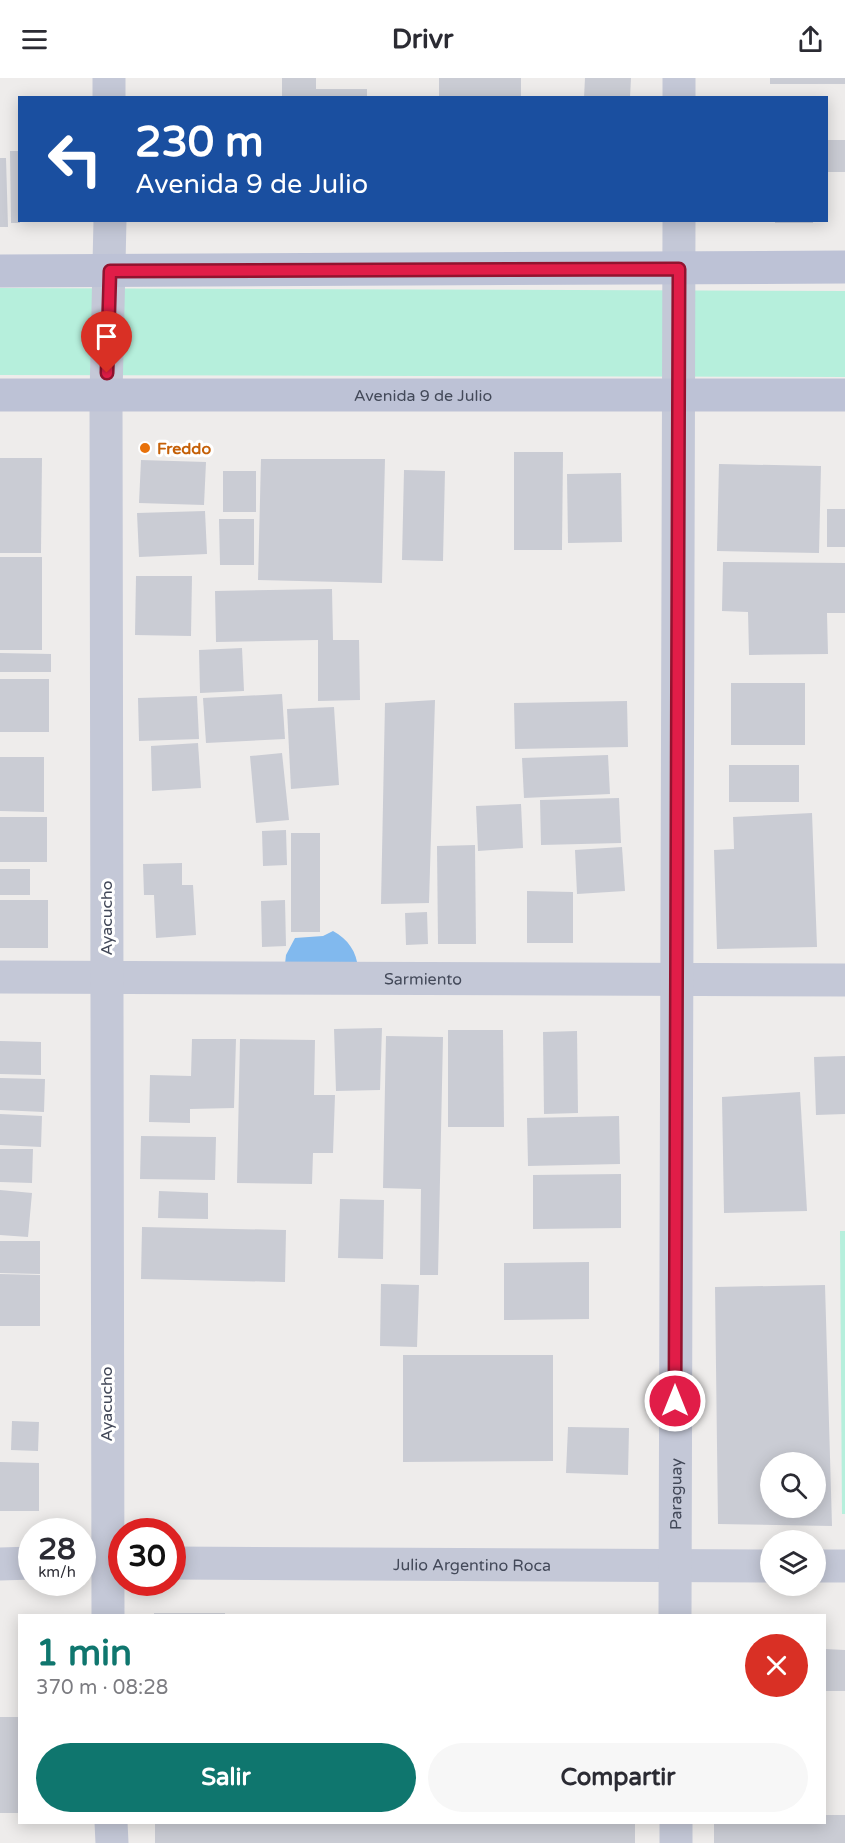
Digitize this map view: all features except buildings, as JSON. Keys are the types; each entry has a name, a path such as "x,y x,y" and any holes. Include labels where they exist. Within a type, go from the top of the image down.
{"main road":[{"path":"0,271 845,267"},
{"name":"Avenida 9 de Julio","path":"0,395 845,395"}],"street":[{"path":"109,78 109,96"},
{"path":"679,78 679,96"},
{"name":"Ayacucho","path":"108,1614 104,1563 106,396 110,222"},
{"name":"Paraguay","path":"675,1614 679,222"},
{"name":"Sarmiento","path":"0,977 845,980"},
{"path":"0,1563 18,1563"},
{"name":"Julio Argentino Roca","path":"186,1563 760,1566"},
{"path":"826,1566 845,1566"},
{"path":"111,1824 112,1843"},
{"path":"676,1824 676,1843"}],"green space":[{"path":"0,288 845,291 845,377 0,375"},
{"path":"840,1231 845,1231 845,1514 842,1514"}],"water":[{"path":"333,931 351,947 358,969 284,973 286,955 295,938 323,936"}],"place":[{"name":"Freddo","path":"145,448"}],"route":[{"path":"107,373 110,271 679,269 675,1401"}]}
